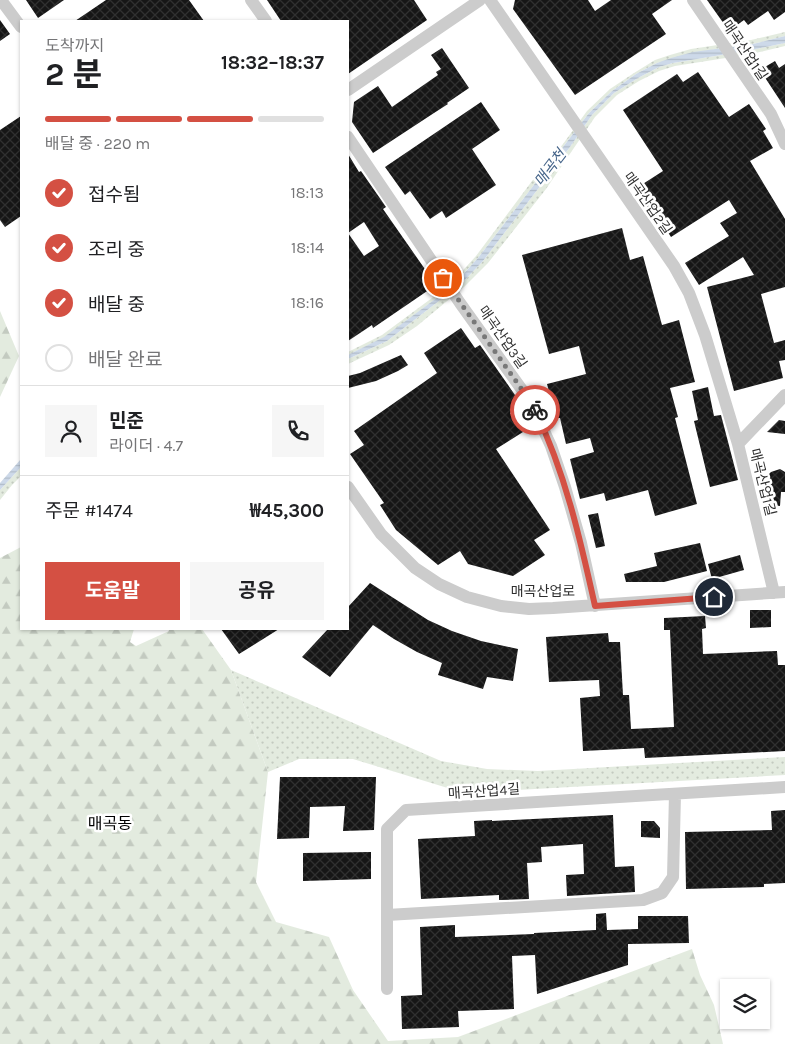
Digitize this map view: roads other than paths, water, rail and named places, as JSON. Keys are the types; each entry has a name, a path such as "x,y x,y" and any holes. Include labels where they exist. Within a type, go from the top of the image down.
{"street":[{"path":"1,0 20,26"},
{"path":"250,0 265,20"},
{"path":"349,89 480,0"},
{"name":"매곡산업2길","path":"490,0 674,266 689,293 705,335 738,444"},
{"name":"매곡산업1길","path":"693,0 771,114 785,144"},
{"name":"매곡산업3길","path":"349,138 460,303 530,401 560,469 581,543 595,606"},
{"name":"매곡산업1길","path":"779,592 738,444 785,395"},
{"name":"매곡산업로","path":"349,488 381,534 415,568 439,584 467,597 484,602 529,609 779,592"},
{"name":"매곡산업4길","path":"387,990 387,829 406,810 785,787"},
{"path":"387,915 642,900 662,893 674,877 675,794"}],"water":[{"name":"매곡천","path":"785,36 785,43 659,67 614,93 592,115 570,147 483,261 461,284 387,341 349,359 349,354 384,337 458,280 478,258 589,113 612,91 636,74 671,58 693,52 753,44"},
{"path":"20,460 20,468 0,490 0,483"}],"district":[{"name":"매곡동","path":"110,823"}]}
